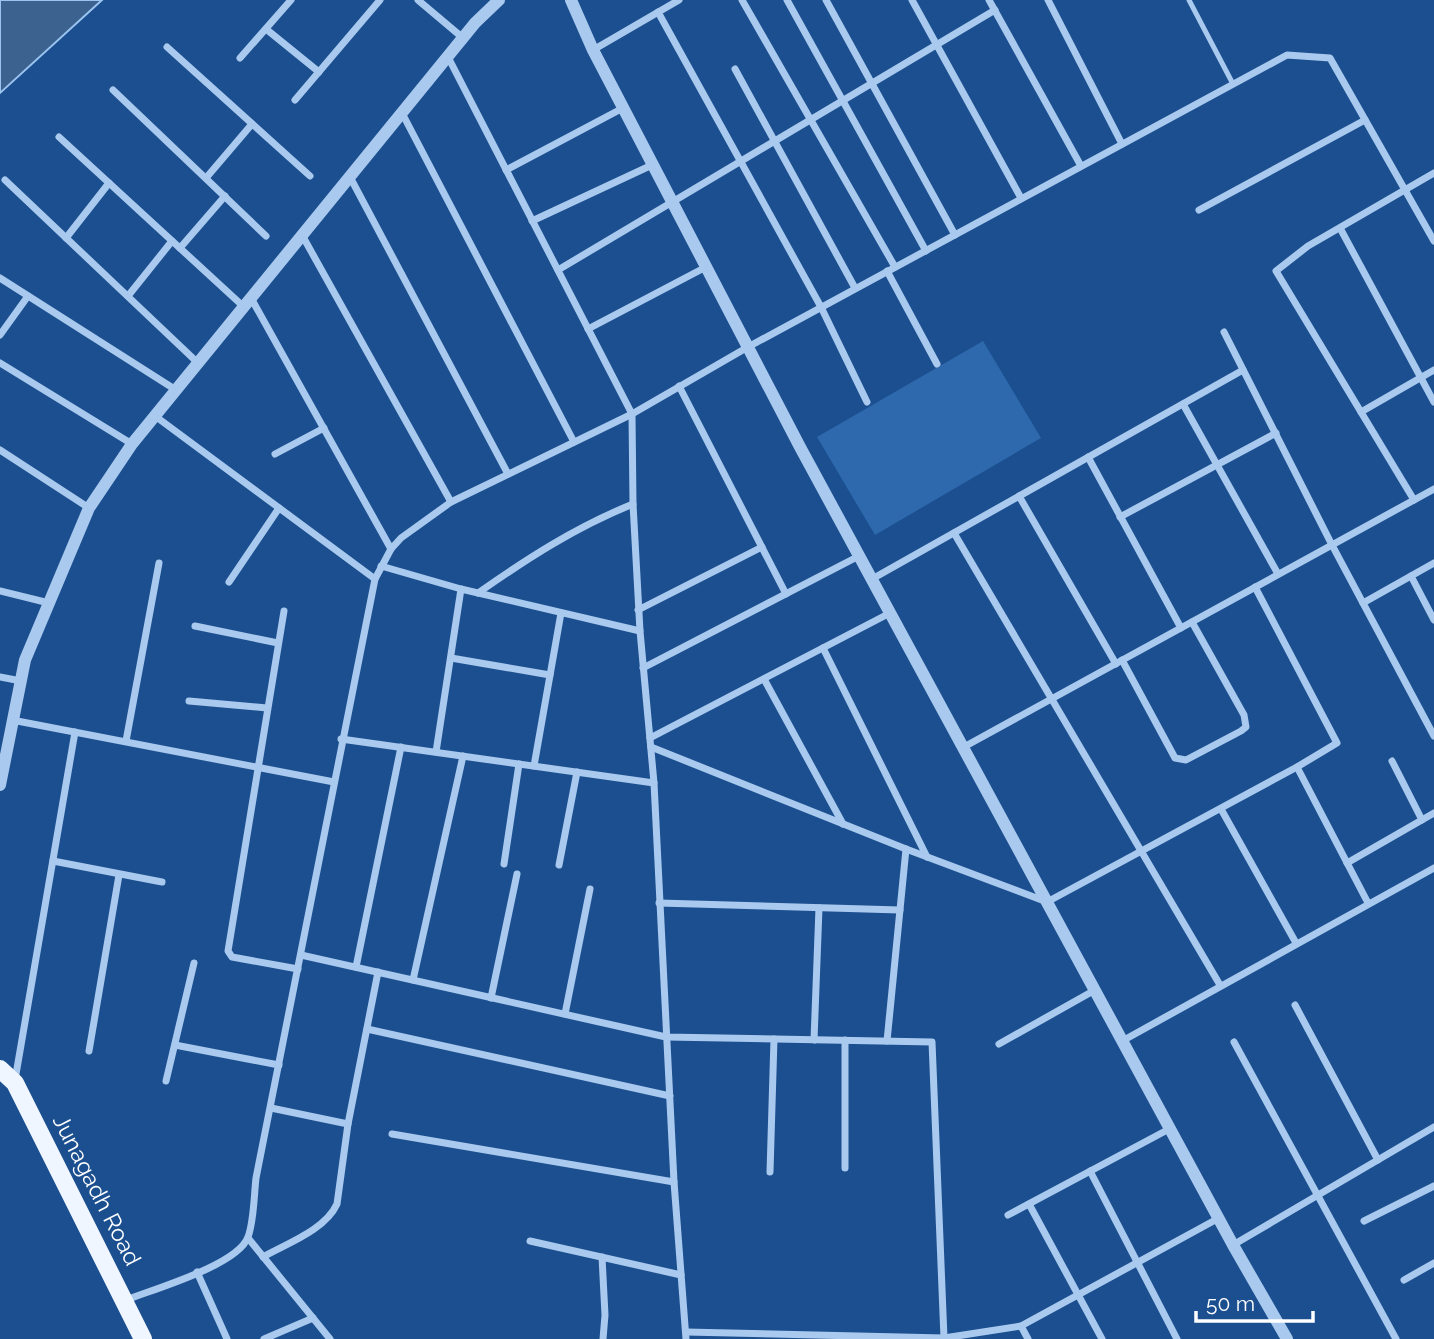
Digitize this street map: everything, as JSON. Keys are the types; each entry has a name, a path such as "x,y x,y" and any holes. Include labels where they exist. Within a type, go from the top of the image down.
{"main road":[{"name":"Junagadh Road","path":"0,1069 15,1083 126,1300 143,1339"}],"street":[{"path":"240,58 291,0"},
{"path":"295,100 380,0"},
{"path":"418,0 463,38"},
{"path":"571,0 593,50 671,202 859,556 1233,1245 1287,1339"},
{"path":"593,50 679,0"},
{"path":"742,0 895,267"},
{"path":"787,0 926,251"},
{"path":"826,0 955,234"},
{"path":"912,0 1021,198"},
{"path":"989,0 1081,166"},
{"path":"1048,0 1122,144"},
{"path":"0,785 25,660 89,508 132,444 494,2"},
{"path":"558,270 995,10"},
{"path":"658,12 821,307 867,402"},
{"path":"266,29 319,72"},
{"path":"167,47 310,176"},
{"path":"126,1300 232,1257 248,1238 256,1178 341,738 375,579 391,549 401,538 451,502 632,414 855,288 1287,55 1330,58 1434,241"},
{"path":"447,57 632,414 639,631 651,747 674,1182 686,1335 944,1338 1021,1326 1077,1293 1219,1218"},
{"path":"735,69 855,288"},
{"path":"113,90 266,236"},
{"path":"506,170 623,108"},
{"path":"402,113 575,442"},
{"path":"1199,210 1365,120"},
{"path":"206,178 252,124"},
{"path":"59,137 180,248 248,302 324,428 391,549"},
{"path":"532,221 652,164"},
{"path":"1414,499 1276,271 1308,246 1434,173"},
{"path":"350,177 508,474"},
{"path":"5,180 198,363"},
{"path":"66,238 109,183"},
{"path":"180,248 225,196"},
{"path":"1340,228 1434,402"},
{"path":"302,235 451,502"},
{"path":"128,296 172,241"},
{"path":"589,329 706,267"},
{"path":"887,271 937,364"},
{"path":"0,278 176,390"},
{"path":"0,335 28,296"},
{"path":"1224,332 1332,545 1434,736"},
{"path":"0,363 132,444"},
{"path":"872,579 1243,370"},
{"path":"1361,412 1434,370"},
{"path":"679,386 786,594"},
{"path":"1183,404 1278,575"},
{"path":"155,416 375,579"},
{"path":"275,454 324,428"},
{"path":"1120,517 1276,433"},
{"path":"0,450 89,508"},
{"path":"1088,457 1181,628"},
{"path":"962,748 1434,489"},
{"path":"1019,496 1175,758 1186,760 1246,727 1244,715 1192,622"},
{"path":"478,593 592,521 633,504"},
{"path":"229,582 279,508"},
{"path":"954,533 1220,985"},
{"path":"638,610 762,547"},
{"path":"643,668 859,556"},
{"path":"126,741 159,563"},
{"path":"1363,603 1434,563"},
{"path":"381,566 461,589 639,631"},
{"path":"1410,576 1434,620"},
{"path":"651,747 1047,902 1335,746 1336,738 1255,587"},
{"path":"436,752 461,589"},
{"path":"0,591 49,603"},
{"path":"284,611 228,951 232,957 242,960 298,969"},
{"path":"534,766 561,613"},
{"path":"650,738 890,613"},
{"path":"195,626 278,643"},
{"path":"823,648 928,857"},
{"path":"451,658 550,675"},
{"path":"0,677 21,681"},
{"path":"764,679 843,824"},
{"path":"189,701 267,708"},
{"path":"12,720 334,782"},
{"path":"15,1083 75,732"},
{"path":"341,738 653,783"},
{"path":"356,967 401,747"},
{"path":"413,980 463,756"},
{"path":"1392,761 1422,820"},
{"path":"504,864 519,764"},
{"path":"1297,767 1368,903"},
{"path":"559,865 576,772"},
{"path":"1221,809 1296,943"},
{"path":"1347,863 1434,813"},
{"path":"887,1041 906,849"},
{"path":"53,861 162,882"},
{"path":"1124,1040 1434,868"},
{"path":"491,998 517,874"},
{"path":"89,1051 119,875"},
{"path":"565,1014 590,889"},
{"path":"659,903 900,910"},
{"path":"814,1040 819,908"},
{"path":"301,955 666,1037 932,1042 944,1338"},
{"path":"166,1081 194,963"},
{"path":"264,1257 324,1222 337,1204 348,1124 378,972"},
{"path":"999,1044 1096,989"},
{"path":"1295,1005 1378,1160"},
{"path":"367,1029 670,1096"},
{"path":"770,1172 774,1039"},
{"path":"845,1040 845,1168"},
{"path":"1234,1041 1396,1339"},
{"path":"175,1045 279,1065"},
{"path":"271,1108 348,1124"},
{"path":"1233,1245 1434,1127"},
{"path":"1008,1214 1171,1128"},
{"path":"392,1134 674,1182"},
{"path":"1090,1171 1177,1339"},
{"path":"1364,1221 1434,1186"},
{"path":"1029,1204 1102,1339"},
{"path":"248,1238 330,1339"},
{"path":"530,1241 681,1275"},
{"path":"602,1257 606,1315 603,1339"},
{"path":"1404,1280 1434,1263"},
{"path":"197,1272 227,1339"},
{"path":"264,1339 313,1318"},
{"path":"1021,1326 1028,1339"}],"lane":[{"path":"1189,0 1233,84"}],"shaded area":[{"path":"0,0 102,0 0,93"},
{"path":"983,341 1041,438 875,535 817,437"}]}
